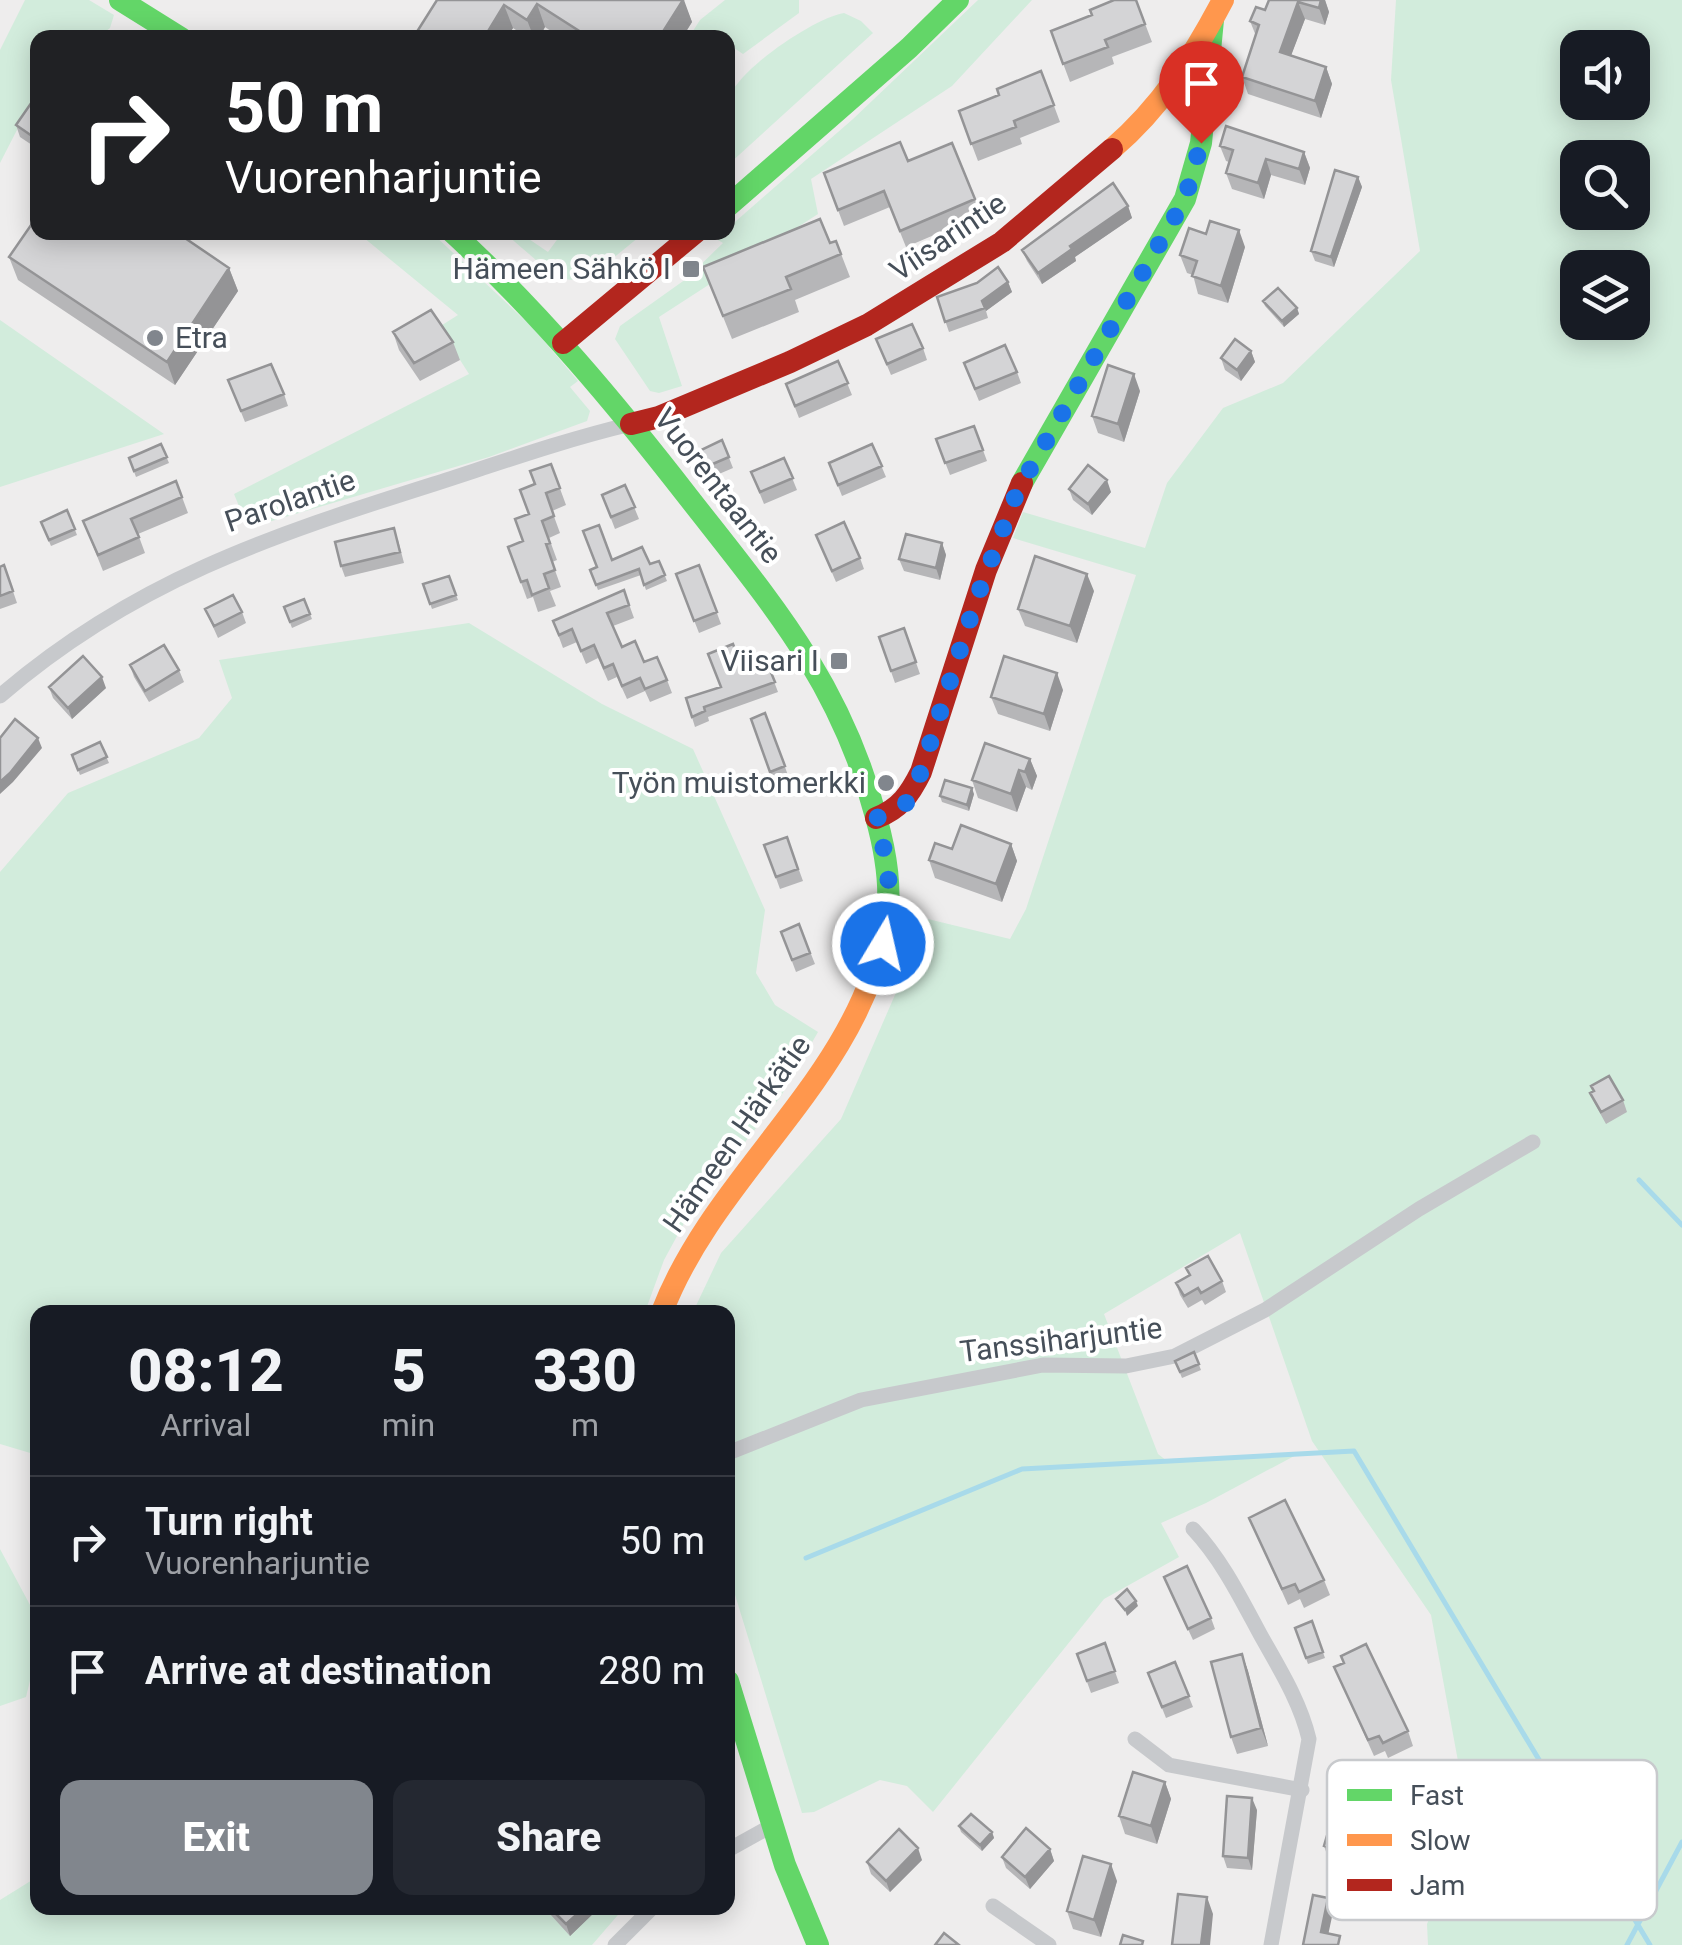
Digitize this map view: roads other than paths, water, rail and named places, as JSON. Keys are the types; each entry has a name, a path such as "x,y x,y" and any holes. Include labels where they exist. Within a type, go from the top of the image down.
{"main road":[{"path":"120,0 168,30"},
{"path":"735,200 910,48 958,0"},
{"path":"876,818 893,813 906,803 921,772 968,620 1017,492 1185,199 1201,143 1218,10"},
{"name":"Viisarintie","path":"630,424 659,417 852,332 1002,242 1127,136 1166,96 1192,59 1218,10"},
{"name":"Vuorentaantie","path":"461,240 563,343 790,625 831,700 876,818"},
{"path":"563,343 686,240"},
{"name":"Hämeen Härkätie","path":"664,1305 672,1282 712,1213 805,1096 864,992 890,915 889,866 876,818"},
{"path":"735,1704 773,1826 818,1945"}],"street":[{"name":"Parolantie","path":"0,696 109,615 172,579 227,554 298,527 630,424"},
{"name":"Tanssiharjuntie","path":"735,1449 861,1400 910,1389 1044,1365 1126,1366 1175,1356 1265,1310 1419,1209 1533,1142"},
{"path":"1193,1529 1230,1579 1304,1717 1309,1739 1271,1945"},
{"path":"1135,1740 1170,1765 1302,1790"},
{"path":"735,1846 773,1826"},
{"path":"993,1906 1049,1945"},
{"path":"616,1945 645,1915"}],"waterway":[{"path":"1639,1180 1682,1225"},
{"path":"806,1558 1022,1469 1354,1451 1539,1760"},
{"path":"1657,1889 1682,1842"},
{"path":"1635,1920 1650,1945"},
{"path":"1627,1945 1640,1920"}],"place":[{"name":"Hämeen Sähkö I","path":"691,269"},
{"name":"Etra","path":"155,338"},
{"name":"Viisari I","path":"839,661"},
{"name":"Työn muistomerkki","path":"886,783"}]}
